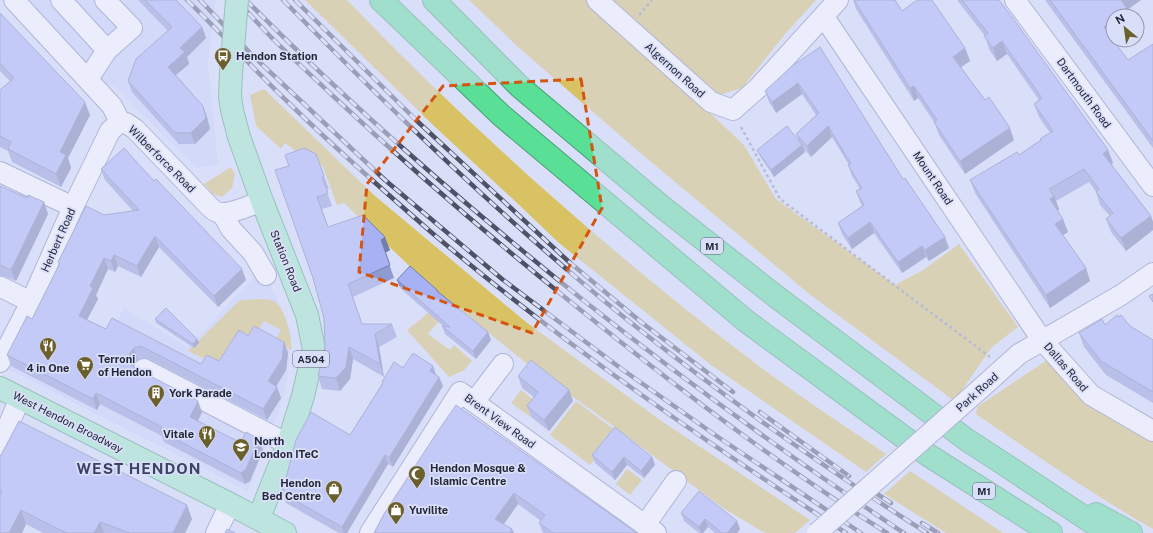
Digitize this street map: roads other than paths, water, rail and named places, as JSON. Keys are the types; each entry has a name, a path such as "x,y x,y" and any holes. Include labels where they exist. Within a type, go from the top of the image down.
{"highway":[{"name":"M1","path":"381,0 502,116 746,321 928,455 1051,533"},
{"name":"M1","path":"434,0 519,86 661,206 778,298 958,433 1108,533"},
{"name":"M1","path":"1010,468 1131,533"}],"main road":[{"name":"Station Road","path":"237,0 230,73 230,96 232,110 239,137 262,201 307,315 314,349 303,396 288,444 259,518"},
{"name":"West Hendon Broadway","path":"0,388 259,518 285,533"}],"street":[{"name":"Wilberforce Road","path":"14,0 112,106 120,122 126,122 135,129 208,206 216,212 222,213"},
{"path":"61,0 107,50"},
{"path":"88,79 107,50 132,28 105,0"},
{"name":"Algernon Road","path":"596,0 711,102 733,110 758,88 824,17"},
{"path":"824,17 838,0"},
{"name":"Dartmouth Road","path":"1015,0 1153,186"},
{"name":"Mount Road","path":"824,17 1042,340"},
{"name":"Herbert Road","path":"0,362 31,302 73,207 110,131 120,122"},
{"path":"0,172 73,207"},
{"path":"262,201 238,210 222,213 231,229 253,253 266,275"},
{"name":"Park Road","path":"817,533 1019,354 1121,295 1153,273"},
{"path":"0,288 1,286 31,302"},
{"name":"Dallas Road","path":"1042,340 1091,395 1153,431"},
{"path":"474,402 503,364"},
{"path":"144,369 288,444"},
{"name":"Brent View Road","path":"370,533 460,392 651,529"},
{"path":"0,446 20,398"},
{"path":"651,529 676,481"},
{"path":"216,533 230,504"}],"railway":[{"path":"187,0 326,138 378,186 480,273 582,351 686,426 846,533"},
{"path":"200,0 253,56 385,180 502,279 623,370 718,437 861,533"},
{"path":"236,0 279,44 361,122 450,202 541,278 648,364 726,423 846,507 887,533"},
{"path":"246,0 327,79 410,155 539,265 672,369 823,478 904,533"},
{"path":"283,0 407,124 492,204 580,281 661,347 773,430 927,533"},
{"path":"295,0 417,121 568,261 641,322 733,392"},
{"path":"760,412 849,476"},
{"path":"868,488 891,503"},
{"path":"922,523 938,533"}],"place":[{"name":"Hendon Station","path":"223,71"},
{"name":"4 in One","path":"48,361"},
{"name":"Terroni of Hendon","path":"85,380"},
{"name":"York Parade","path":"156,408"},
{"name":"Vitale","path":"207,449"},
{"name":"North London ITeC","path":"241,462"},
{"name":"Hendon Mosque & Islamic Centre","path":"417,489"},
{"name":"Hendon Bed Centre","path":"334,504"},
{"name":"Yuvilite","path":"396,525"}],"district":[{"name":"WEST HENDON","path":"139,469"}]}
